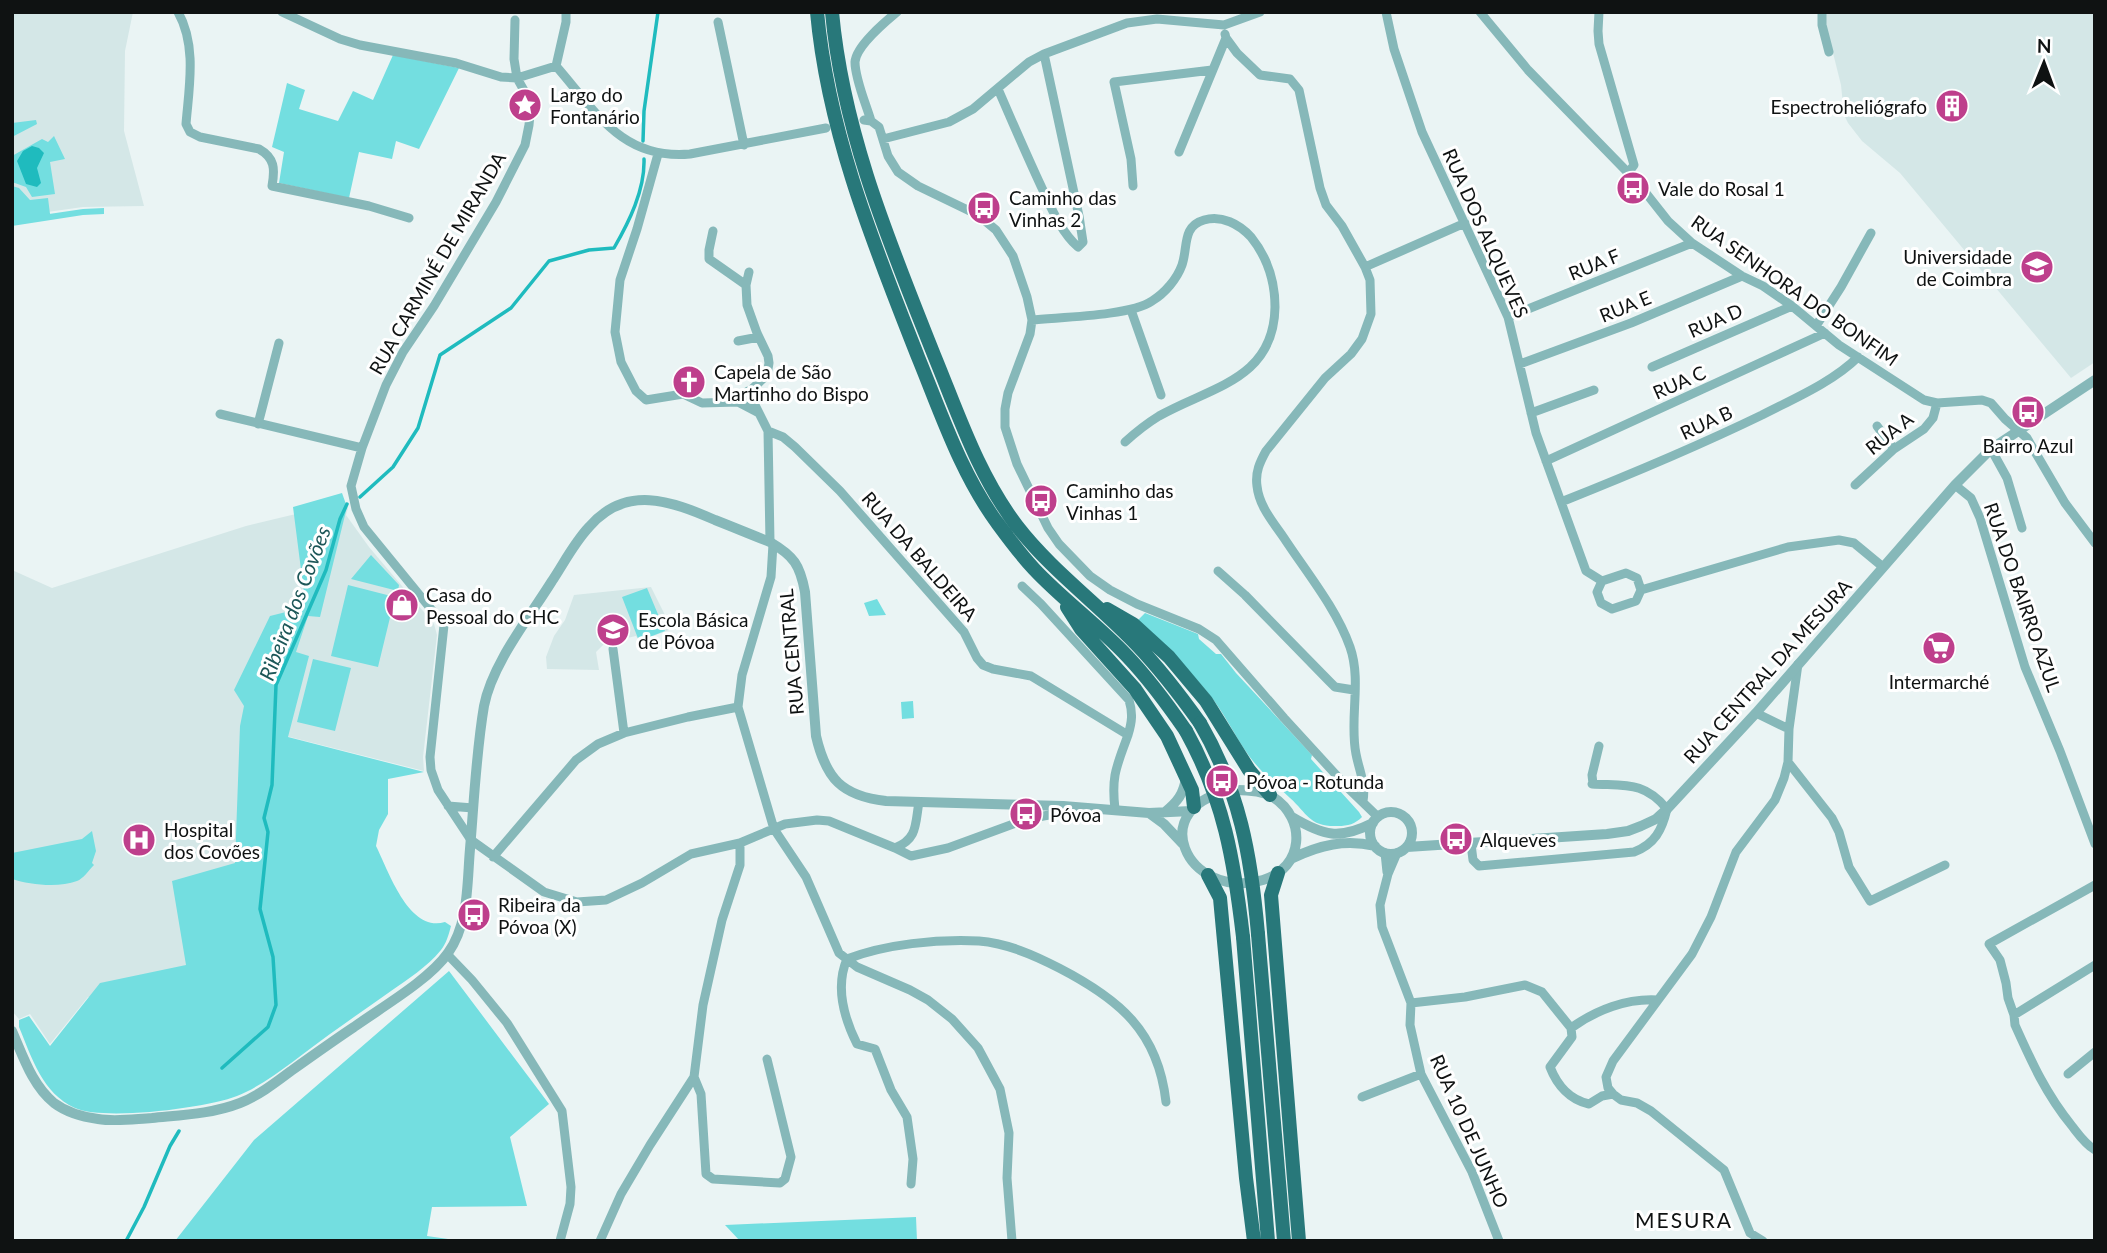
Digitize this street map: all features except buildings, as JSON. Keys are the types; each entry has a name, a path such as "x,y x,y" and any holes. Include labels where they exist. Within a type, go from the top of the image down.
{"highway":[{"path":"817,12 828,91 848,167 892,291 949,433 974,486 996,522 1033,569 1126,655 1159,692 1201,758 1223,817 1231,851 1243,937 1268,1241"},
{"path":"832,12 842,85 864,171 896,260 976,459 1018,527 1050,563 1136,644 1177,690 1212,744 1224,772 1242,821 1250,857 1284,1241"},
{"path":"1054,588 1081,629 1135,689 1167,736 1192,790 1193,809"},
{"path":"1085,595 1133,624 1169,657 1206,701 1249,770 1270,795"},
{"path":"1278,873 1271,895 1299,1241"},
{"path":"1208,876 1220,898 1246,1178 1255,1241"}],"street":[{"path":"178,12 189,35 191,60 186,124 190,132 200,137 267,153 275,169 272,186 369,206 409,218"},
{"path":"282,12 340,39 360,45 456,62 501,77 517,78 556,66"},
{"path":"556,66 566,12"},
{"path":"897,12 868,40 856,56 856,71 867,121 879,127 893,165 909,182 978,215 996,230 1013,256 1032,320 1030,334 1008,393 1005,427 1017,464 1048,528 1059,544 1090,576 1110,590 1199,629 1216,640 1284,718 1363,801 1376,820"},
{"path":"883,139 949,122 973,109 1029,62 1127,23 1157,19 1224,25 1259,12"},
{"name":"RUA DOS ALQUEVES","path":"1386,12 1394,48 1422,132 1508,317 1531,413 1587,571 1602,581"},
{"name":"RUA SENHORA DO BONFIM","path":"1480,12 1528,71 1629,173 1668,221 1692,243 1742,276 1763,286 1858,358 1924,400 1937,403 1982,400 1991,402 2027,438 2060,495 2095,543"},
{"path":"1599,12 1600,44 1634,164 1629,173"},
{"path":"1822,12 1822,25 1829,52"},
{"name":"RUA CARMINÉ DE MIRANDA","path":"515,20 514,59 517,78 531,103 530,125 525,145 490,212 386,385 351,486 356,509 364,527 444,625 430,758 434,781 471,840 544,892 577,902 606,900 642,883 691,854 740,843 785,824 829,821 911,856 948,848 1027,819 1049,815 1063,806"},
{"path":"718,22 744,145"},
{"path":"1224,25 1226,38 1260,75 1290,79 1299,90 1326,205 1342,226 1370,280 1371,314 1362,339 1351,354 1325,378 1266,451 1259,464 1256,484 1267,513 1337,617 1350,648 1355,751 1363,780 1363,801"},
{"path":"1179,152 1226,38"},
{"path":"998,89 1055,215 1068,238 1078,247 1083,242 1079,216 1044,54"},
{"path":"556,66 611,129 635,146 658,154 690,154 826,128"},
{"path":"1133,186 1131,159 1114,82 1212,70"},
{"path":"658,154 620,280 615,332 621,362 636,391 646,400 683,394 702,403 738,402 759,413"},
{"path":"1032,320 1131,310 1150,303 1164,293 1177,277 1183,264 1187,236 1191,227 1201,221 1214,218 1230,221 1243,229 1255,243 1269,269 1275,295 1275,314 1263,350 1251,366 1224,387 1160,416 1140,428 1125,442"},
{"path":"1364,267 1465,223"},
{"path":"713,231 709,259 746,285"},
{"path":"1816,326 1871,233"},
{"name":"RUA F","path":"1508,317 1692,243"},
{"path":"738,402 763,380 768,370 768,356 747,305 746,285 749,272"},
{"name":"RUA E","path":"1520,364 1631,323 1742,276"},
{"name":"RUA D","path":"1652,367 1792,306"},
{"path":"1131,310 1161,395"},
{"name":"RUA C","path":"1546,461 1825,333"},
{"path":"738,341 760,337"},
{"path":"258,424 279,343"},
{"name":"RUA B","path":"1561,502 1711,440 1797,398 1858,358"},
{"name":"RUA CENTRAL DA MESURA","path":"1405,846 1471,844 1628,831 1656,819 1756,713 1955,485 1991,449 2095,380"},
{"path":"1531,413 1594,390"},
{"path":"748,391 768,431 771,577 742,675 738,707 774,829 806,877 839,953 857,967 928,1000 952,1019 978,1048 1000,1089 1009,1133 1007,1178 1012,1241"},
{"name":"RUA A","path":"1855,485 1895,449 1924,429 1933,418 1937,403"},
{"path":"220,414 362,448"},
{"path":"1877,426 1895,449"},
{"name":"RUA DA BALDEIRA","path":"768,431 783,437 840,491 964,632 983,665 1031,676 1128,735"},
{"path":"1991,449 2007,478 2022,528"},
{"name":"RUA DO BAIRRO AZUL","path":"1955,485 1971,498 1980,518 2025,667 2095,844"},
{"name":"RUA CENTRAL","path":"447,954 456,940 464,915 473,808 484,707 489,685 575,544 590,525 622,503 643,499 683,506 772,543 793,559 803,580 820,756 836,782 851,793 870,799 1063,806 1149,813 1193,809"},
{"path":"1641,590 1788,547 1839,540 1854,544 1883,567"},
{"path":"1218,572 1245,595 1335,687 1354,690"},
{"path":"1626,573 1637,578 1641,590 1636,601 1612,609 1601,603 1597,592 1602,581 1626,573"},
{"path":"1022,586 1129,700 1133,722 1114,773 1115,809"},
{"path":"612,649 624,733"},
{"path":"1763,1241 1750,1233 1724,1170 1651,1111 1608,1093 1605,1077 1613,1061 1692,954 1711,917 1736,852 1775,800 1788,762 1789,729 1798,664"},
{"path":"493,857 576,760 598,744 624,733 738,707"},
{"path":"1756,713 1789,729"},
{"path":"1471,844 1473,860 1479,866 1634,852 1644,848 1657,837 1667,809 1657,796 1638,787 1592,784 1600,746"},
{"path":"1788,762 1832,818 1849,867 1870,901 1945,865"},
{"path":"1165,812 1180,798 1186,775"},
{"path":"1183,844 1183,827 1193,809 1206,799 1225,791 1251,790 1270,795 1287,809 1292,817 1297,836 1293,858"},
{"path":"895,848 907,844 912,838 919,802"},
{"path":"448,806 473,808"},
{"path":"1149,813 1183,844 1194,863 1208,876 1245,883 1264,880 1278,873 1293,858 1326,844 1353,842 1380,850 1405,846 1410,825 1402,816 1390,813 1358,830 1332,834 1314,830 1292,817"},
{"path":"1376,820 1370,835 1380,850"},
{"path":"600,1241 621,1194 694,1077 703,1005 722,920 740,865 740,843"},
{"name":"RUA 10 DE JUNHO","path":"1405,846 1388,874 1380,905 1382,927 1411,1003 1410,1025 1422,1074 1472,1172 1499,1241"},
{"name":"RUA 10 DE JUNHO","path":"1380,850 1388,874"},
{"path":"2095,884 1989,944 2000,960 2015,1025 2042,1084 2087,1145 2095,1150"},
{"path":"911,1184 913,1159 907,1117 891,1090 875,1049 857,1044 846,1022 842,1003 843,970 848,959 870,950 925,943 979,942 1012,947 1042,958 1090,984 1115,1002 1133,1020 1148,1042 1157,1063 1166,1102"},
{"path":"12,1031 31,1073 42,1090 55,1104 74,1114 99,1120 126,1120 217,1110 242,1102 273,1084 423,978 447,954 507,1023 562,1111 571,1188 570,1204 560,1241"},
{"path":"2014,1016 2095,965"},
{"path":"1411,1003 1465,997 1525,985 1542,992 1571,1028 1572,1037 1550,1067 1556,1082 1577,1101 1588,1104 1608,1093"},
{"path":"1571,1028 1583,1019 1609,1008 1638,999 1658,1000"},
{"path":"2068,1074 2095,1052"},
{"path":"694,1077 701,1094 706,1174 713,1179 780,1183 785,1179 791,1157 767,1059"},
{"path":"1362,1097 1422,1074"}],"shaded area":[{"path":"12,12 133,12 125,51 124,131 144,206 83,207 12,217"},
{"name":"Universidade de Coimbra","path":"1825,12 2095,12 2095,362 2071,378 1900,173 1862,141 1848,123 1844,115 1841,85"},
{"path":"393,55 459,68 419,149 396,141 392,159 359,152 349,198 279,183 284,152 272,147 287,83 305,90 299,109 338,121 353,91 373,100"},
{"path":"36,120 37,124 12,137 12,123"},
{"path":"54,136 65,159 50,162 55,194 32,197 26,187 12,182 12,156 42,139 48,142"},
{"path":"32,146 44,153 37,168 41,183 37,187 26,184 17,161 23,151"},
{"path":"12,186 19,188 30,200 48,198 50,214 104,208 104,214 12,226"},
{"path":"342,493 347,507 320,617 308,616 296,652 309,656 288,737 424,772 388,779 388,814 379,830 376,846 394,884 411,910 432,923 445,922 451,926 446,942 436,956 411,977 273,1076 237,1096 203,1105 131,1113 89,1112 75,1108 46,1084 19,1027 19,1020 29,1016 50,1046 100,983 186,965 172,881 235,863 240,726 244,706 234,690 270,616 290,611 289,604 305,601 293,507"},
{"name":"Hospital dos Covões","path":"346,502 346,515 369,547 434,624 437,635 423,757 424,771 278,734 271,1005 88,997 50,1044 30,1014 19,1019 12,1011 12,570 52,588 246,526"},
{"path":"371,555 399,585 398,591 351,579"},
{"path":"348,585 395,597 378,667 331,656"},
{"name":"Escola Básica de Póvoa","path":"651,587 672,629 639,641 636,636 605,643 596,652 599,670 547,669 546,657 574,595"},
{"path":"647,588 665,631 639,641 622,597"},
{"path":"877,599 886,615 869,616 864,603"},
{"path":"1145,613 1198,634 1199,639 1216,654 1221,654 1312,755 1311,759 1362,817 1345,826 1328,826 1310,818 1258,767 1208,693 1138,620"},
{"path":"313,659 351,668 335,731 297,722"},
{"path":"913,701 914,718 902,719 901,702"},
{"path":"92,831 96,851 92,863 94,865 79,880 53,885 12,879 12,853 82,839"},
{"path":"449,971 549,1104 510,1137 527,1206 432,1207 427,1236 462,1241 175,1241 254,1140"},
{"path":"916,1217 917,1241 740,1241 725,1225"}],"waterway":[{"name":"Ribeira dos Covões","path":"643,141 644,111 658,12"},
{"name":"Ribeira dos Covões","path":"360,497 393,467 418,428 440,355 511,308 549,261 589,250 614,248 639,194 644,159"},
{"name":"Ribeira dos Covões","path":"222,1068 268,1027 276,1005 273,957 260,909 268,832 264,818 272,785 276,685 326,570 340,519 347,504"},
{"name":"Ribeira dos Covões","path":"126,1241 179,1131"}],"place":[{"name":"Largo do Fontanário","path":"525,105"},
{"name":"Espectroheliógrafo","path":"1952,106"},
{"name":"Vale do Rosal 1","path":"1633,188"},
{"name":"Caminho das Vinhas 2","path":"984,208"},
{"name":"Universidade de Coimbra","path":"2037,267"},
{"name":"Capela de São Martinho do Bispo","path":"689,382"},
{"name":"Bairro Azul","path":"2028,412"},
{"name":"Caminho das Vinhas 1","path":"1041,501"},
{"name":"Casa do Pessoal do CHC","path":"402,605"},
{"name":"Escola Básica de Póvoa","path":"613,630"},
{"name":"Intermarché","path":"1939,648"},
{"name":"Póvoa - Rotunda","path":"1222,781"},
{"name":"Póvoa","path":"1026,814"},
{"name":"Alqueves","path":"1456,839"},
{"name":"Hospital dos Covões","path":"139,840"},
{"name":"Ribeira da Póvoa (X)","path":"474,915"}],"district":[{"name":"MESURA","path":"1684,1219"}]}
